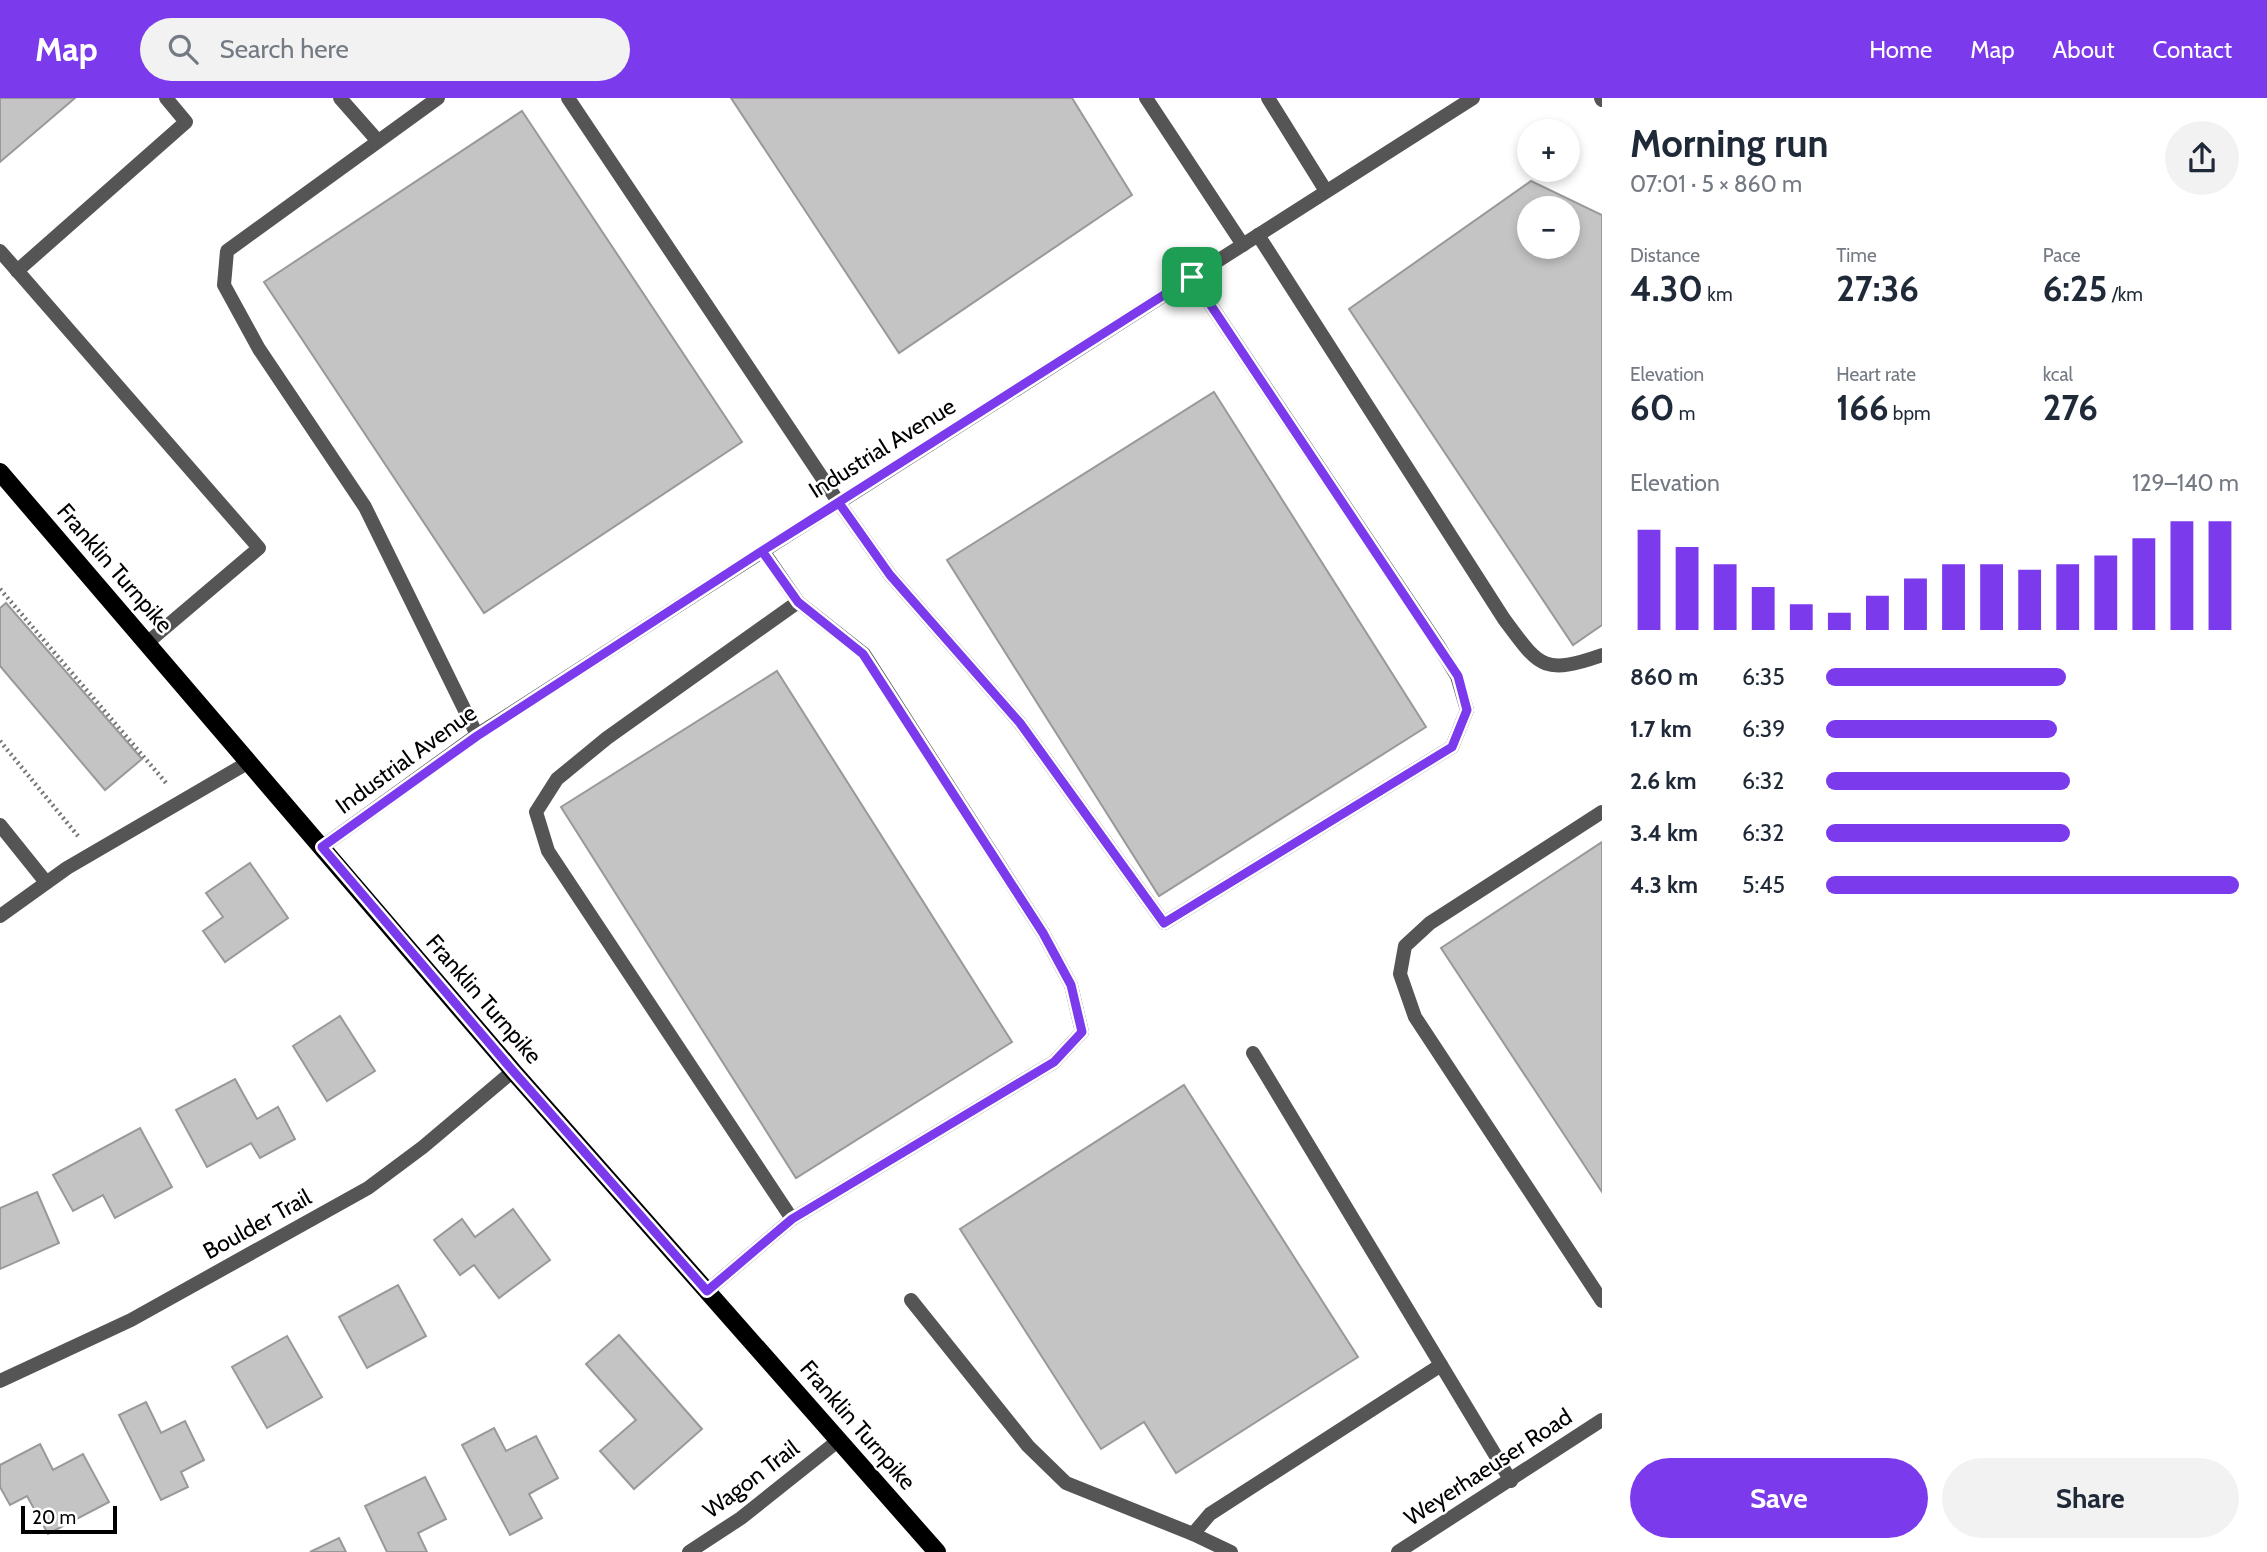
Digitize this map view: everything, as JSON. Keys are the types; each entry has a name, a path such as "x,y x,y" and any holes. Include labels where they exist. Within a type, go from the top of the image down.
{"main road":[{"name":"Franklin Turnpike","path":"0,472 513,1071 937,1552"}],"street":[{"path":"17,271 186,122 166,98"},
{"path":"340,98 377,140"},
{"path":"438,98 227,251 224,285 259,349 365,507 477,736"},
{"path":"568,98 890,575 1020,723 1164,923 1452,747 1467,710 1458,676 1192,277"},
{"path":"1146,98 1243,244"},
{"path":"1268,98 1326,191"},
{"name":"Industrial Avenue","path":"322,847 477,736 1473,98"},
{"path":"1258,235 1496,608 1531,656 1551,667 1577,664 1602,655"},
{"path":"0,251 259,548 147,643"},
{"path":"707,1291 792,1219 1054,1062 1082,1032 1071,985 1043,933 863,654 798,602 762,551"},
{"path":"792,1219 548,851 536,812 557,779 607,738 798,602"},
{"path":"0,916 46,881 92,852 249,762"},
{"path":"1602,811 1430,923 1405,946 1400,975 1415,1017 1602,1301"},
{"path":"0,825 46,881"},
{"path":"1253,1053 1511,1481"},
{"name":"Boulder Trail","path":"0,1381 131,1320 368,1188 423,1147 513,1071"},
{"path":"911,1300 1028,1446 1066,1483 1231,1552"},
{"path":"1193,1534 1210,1514 1441,1366"},
{"name":"Weyerhaeuser Road","path":"1398,1552 1602,1420"},
{"name":"Wagon Trail","path":"689,1552 741,1518 839,1440"}],"path":[{"path":"0,589 181,800"},
{"path":"0,741 92,852"}],"building":[{"path":"0,98 75,98 0,162"},
{"path":"731,98 1072,98 1132,195 899,353"},
{"path":"522,111 742,442 484,613 264,282"},
{"path":"1530,182 1562,196 1517,196 1517,259 1580,259 1580,204 1602,215 1602,625 1573,645 1349,309"},
{"path":"1214,392 1426,727 1159,896 947,560"},
{"path":"6,603 142,759 105,790 0,666 0,608"},
{"path":"777,671 1012,1042 796,1178 561,807"},
{"path":"1602,842 1602,1192 1441,948"},
{"path":"250,863 288,918 225,962 203,931 223,917 206,893"},
{"path":"340,1016 375,1071 327,1101 293,1046"},
{"path":"235,1079 257,1119 278,1107 295,1139 260,1158 251,1143 207,1167 176,1110"},
{"path":"1184,1085 1358,1357 1176,1473 1144,1422 1101,1449 960,1229"},
{"path":"140,1128 172,1187 115,1218 103,1195 73,1211 53,1175"},
{"path":"37,1192 59,1243 0,1269 0,1208"},
{"path":"513,1209 550,1260 499,1298 474,1265 460,1275 434,1240 462,1219 475,1237"},
{"path":"398,1285 426,1336 367,1368 339,1317"},
{"path":"619,1335 702,1429 634,1489 600,1451 636,1420 586,1364"},
{"path":"287,1336 322,1397 267,1428 232,1367"},
{"path":"146,1402 161,1433 185,1421 204,1460 181,1472 188,1487 161,1500 119,1415"},
{"path":"494,1428 506,1451 536,1436 558,1478 529,1494 542,1518 510,1535 462,1445"},
{"path":"40,1444 53,1470 83,1454 109,1502 48,1534 27,1496 10,1505 0,1487 0,1465"},
{"path":"425,1477 446,1519 418,1533 427,1552 387,1552 365,1506"},
{"path":"339,1538 346,1552 310,1552"}],"route":[{"path":"1192,277 762,551 477,736 322,847 513,1071 707,1291 792,1219 1054,1062 1082,1032 1071,985 1043,933 863,654 798,602 762,551 839,503 890,575 1020,723 1164,923 1452,747 1467,710 1458,676 1192,277"}]}
